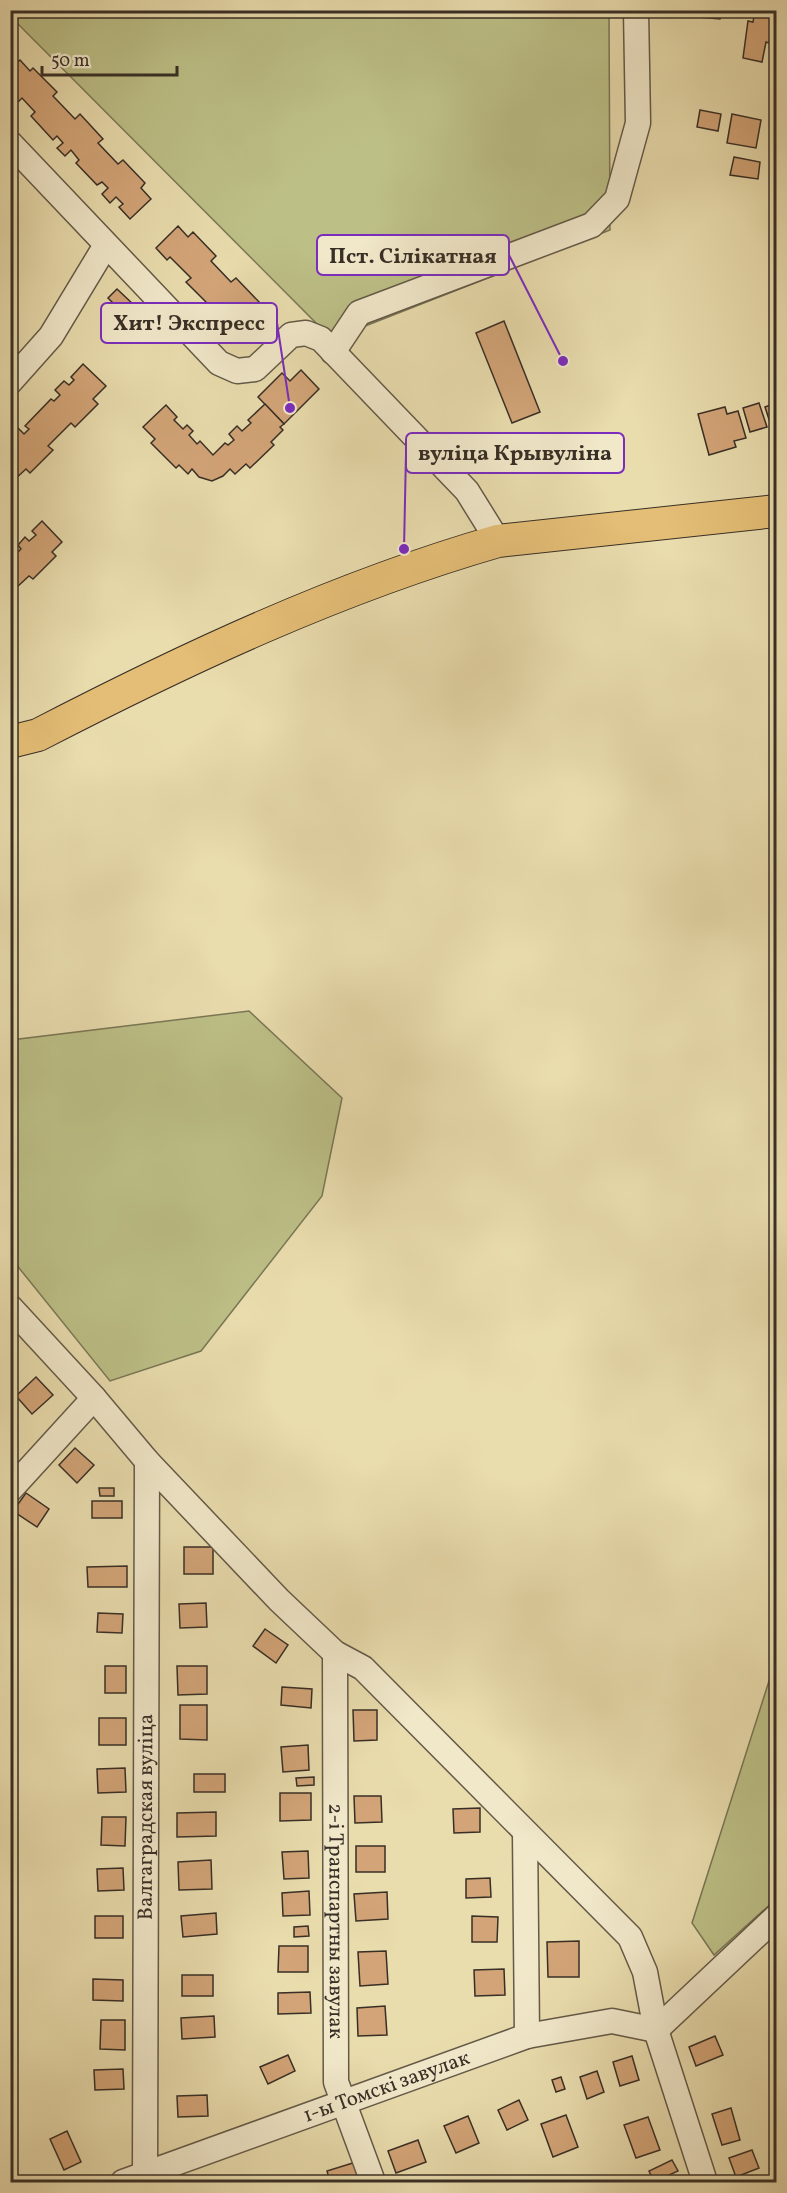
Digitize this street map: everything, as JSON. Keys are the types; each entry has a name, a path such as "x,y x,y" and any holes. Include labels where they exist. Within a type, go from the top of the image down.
{"main road":[{"path":"10,742 38,735 210,650 303,610 426,564 498,541 777,511"}],"street":[{"path":"333,352 359,313 592,225 617,199 638,123 636,10"},
{"path":"10,143 219,363 237,371 255,369 291,335 306,333 321,339 467,491 498,541"},
{"path":"10,382 51,336 106,245"},
{"path":"10,1306 94,1398 147,1461 279,1600 335,1653 363,1668 630,1937 645,1972 656,2030 705,2182"},
{"path":"10,1490 94,1398"},
{"name":"Валгаградская вуліца","path":"134,2178 147,1461"},
{"name":"2-і Транспартны завулак","path":"335,1653 336,2082 373,2182"},
{"path":"525,1832 527,2036"},
{"path":"656,2030 777,1917"},
{"name":"1-ы Томскі завулак","path":"134,2178 178,2172 342,2103 527,2036 612,2020 656,2030"}],"green space":[{"path":"10,11 609,11 610,230 332,339 11,17"},
{"path":"249,1011 342,1098 322,1196 201,1351 110,1381 11,1258 11,1040"},
{"path":"776,1659 776,1899 714,1955 692,1923"}],"building":[{"path":"688,10 721,10 720,19 687,16"},
{"path":"755,10 775,10 769,43 766,42 762,62 743,58 748,21 753,22"},
{"path":"20,60 30,71 33,68 57,92 53,96 75,119 80,114 103,139 98,143 118,164 123,160 145,183 141,188 151,199 130,219 119,207 123,204 116,197 110,203 102,194 108,188 102,182 97,185 76,163 79,160 71,150 65,156 57,148 63,143 57,136 53,140 31,116 35,112 22,98 15,105 10,101 10,95 15,91 10,93 10,69"},
{"path":"700,110 721,114 718,131 697,127"},
{"path":"732,114 761,120 756,148 727,143"},
{"path":"734,157 760,162 758,179 730,175"},
{"path":"178,226 188,237 193,232 216,256 211,261 231,282 236,278 260,303 256,307 267,318 244,341 232,329 236,326 213,303 210,306 186,282 191,278 170,257 167,260 156,248"},
{"path":"117,289 134,305 125,315 108,298"},
{"path":"504,321 540,412 512,423 476,333"},
{"path":"83,364 106,386 93,399 98,404 75,427 71,423 48,446 53,450 30,473 26,469 13,481 10,478 10,447 13,444 10,442 10,434 17,427 24,434 29,429 25,426 51,399 54,401 60,395 55,390 64,381 69,385 74,380 71,377"},
{"path":"301,370 319,389 284,424 258,397 282,373 290,381"},
{"path":"759,403 767,427 750,432 743,408"},
{"path":"776,403 776,434 774,435 765,407"},
{"path":"265,404 284,424 280,427 283,430 271,442 274,445 250,468 246,464 235,474 230,469 223,476 212,481 199,477 192,469 188,474 179,465 176,468 151,443 155,439 143,427 166,405 177,417 174,420 183,429 187,425 193,431 189,435 197,444 200,441 213,455 225,443 228,445 234,440 229,434 237,426 242,431 251,423 248,420"},
{"path":"725,407 727,414 738,411 746,438 734,441 736,447 709,455 698,414"},
{"path":"42,521 62,542 52,552 56,556 33,579 29,576 17,587 13,583 10,585 10,553 14,556 21,549 18,545 25,537 29,541 36,535 32,531"},
{"path":"36,1377 53,1395 32,1414 16,1396"},
{"path":"75,1448 94,1465 77,1483 59,1465"},
{"path":"99,1488 114,1488 114,1496 100,1496"},
{"path":"26,1493 49,1509 37,1527 13,1511"},
{"path":"92,1501 122,1501 122,1518 92,1518"},
{"path":"184,1547 213,1547 213,1574 184,1574"},
{"path":"127,1566 127,1587 88,1587 87,1567"},
{"path":"206,1603 207,1627 180,1628 179,1604"},
{"path":"98,1613 123,1614 122,1633 97,1632"},
{"path":"265,1629 288,1645 276,1663 253,1646"},
{"path":"105,1666 126,1666 126,1693 105,1693"},
{"path":"177,1666 207,1666 207,1694 178,1695"},
{"path":"282,1687 312,1689 311,1708 281,1705"},
{"path":"180,1705 207,1705 207,1740 180,1739"},
{"path":"353,1710 377,1710 377,1740 354,1741"},
{"path":"99,1718 126,1718 126,1745 99,1745"},
{"path":"308,1745 309,1770 283,1772 281,1747"},
{"path":"125,1768 126,1792 98,1793 97,1769"},
{"path":"194,1774 225,1774 225,1792 194,1792"},
{"path":"314,1777 314,1785 297,1786 296,1778"},
{"path":"280,1793 311,1793 311,1820 280,1821"},
{"path":"354,1796 381,1796 382,1822 355,1823"},
{"path":"480,1808 480,1832 454,1833 453,1809"},
{"path":"216,1812 216,1836 177,1837 177,1813"},
{"path":"102,1817 126,1817 125,1846 101,1845"},
{"path":"356,1846 385,1846 385,1872 356,1872"},
{"path":"308,1851 309,1878 284,1879 282,1852"},
{"path":"211,1860 212,1889 179,1890 178,1862"},
{"path":"123,1868 124,1890 98,1891 97,1869"},
{"path":"490,1878 491,1897 466,1898 466,1879"},
{"path":"309,1891 310,1915 283,1916 282,1893"},
{"path":"387,1892 388,1919 356,1921 354,1894"},
{"path":"216,1913 217,1934 183,1937 181,1916"},
{"path":"95,1916 123,1916 123,1938 95,1938"},
{"path":"472,1916 498,1917 497,1942 472,1942"},
{"path":"308,1926 309,1936 294,1937 294,1927"},
{"path":"579,1941 579,1977 548,1977 547,1942"},
{"path":"279,1946 308,1946 308,1972 278,1972"},
{"path":"386,1951 388,1984 360,1986 358,1952"},
{"path":"504,1969 505,1995 475,1996 474,1970"},
{"path":"182,1975 213,1975 213,1996 182,1996"},
{"path":"93,1979 123,1980 123,2001 93,2000"},
{"path":"310,1992 311,2013 278,2014 278,1993"},
{"path":"385,2006 387,2035 358,2036 357,2008"},
{"path":"214,2016 215,2037 182,2039 181,2018"},
{"path":"101,2020 125,2020 125,2050 100,2049"},
{"path":"715,2036 723,2055 696,2066 689,2047"},
{"path":"288,2055 295,2071 268,2084 260,2067"},
{"path":"632,2056 639,2080 620,2086 613,2062"},
{"path":"123,2069 124,2089 95,2090 94,2070"},
{"path":"597,2071 604,2092 587,2099 580,2077"},
{"path":"561,2077 565,2089 556,2092 552,2080"},
{"path":"207,2095 208,2116 178,2117 177,2096"},
{"path":"519,2100 528,2120 507,2130 498,2110"},
{"path":"731,2108 740,2140 722,2145 712,2114"},
{"path":"566,2115 578,2147 553,2157 541,2124"},
{"path":"468,2116 479,2143 456,2153 444,2126"},
{"path":"648,2117 660,2150 636,2158 624,2125"},
{"path":"67,2131 81,2162 64,2170 50,2139"},
{"path":"418,2140 426,2162 396,2173 388,2151"},
{"path":"752,2150 759,2168 736,2177 729,2158"},
{"path":"672,2160 678,2171 654,2182 649,2171"},
{"path":"356,2162 362,2182 330,2182 327,2171"}],"place":[{"name":"Пст. Сілікатная","path":"563,361"},
{"name":"Хит! Экспресс","path":"290,408"},
{"name":"вуліца Крывуліна","path":"404,549"}]}
